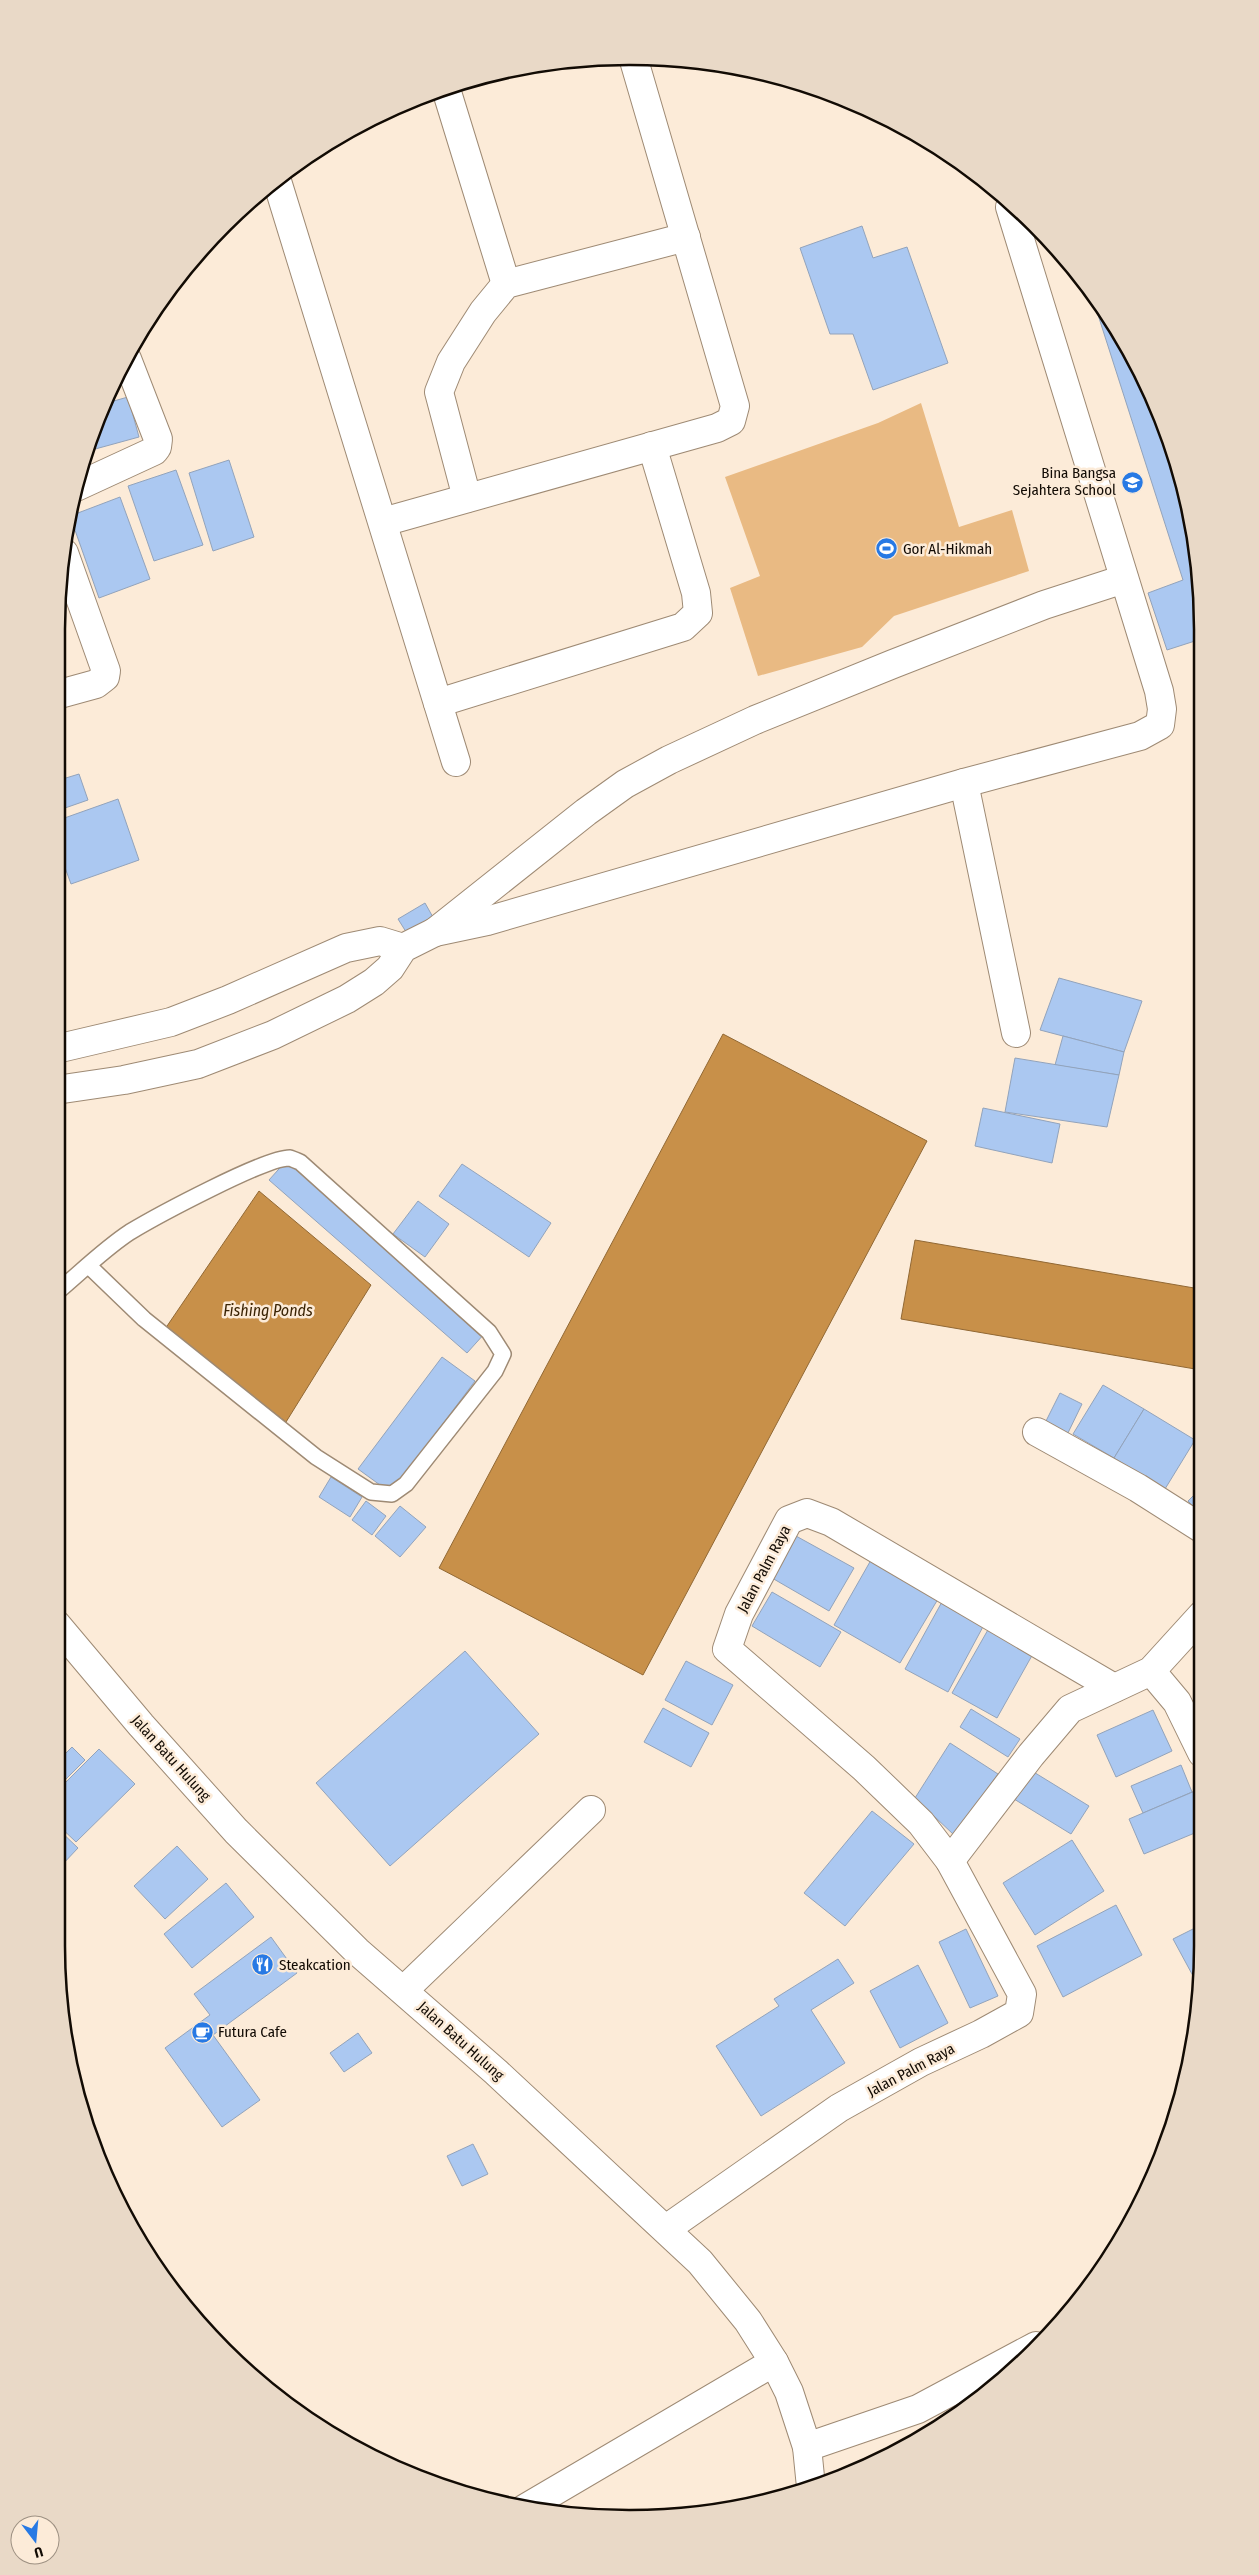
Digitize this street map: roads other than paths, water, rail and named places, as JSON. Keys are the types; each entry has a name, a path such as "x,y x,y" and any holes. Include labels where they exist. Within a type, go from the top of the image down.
{"street":[{"path":"383,522 717,428 731,421 735,406 636,65"},
{"path":"448,95 506,284"},
{"path":"279,188 456,762"},
{"path":"435,932 487,922 964,783 1140,736 1160,725 1162,708 1159,691 1012,215"},
{"path":"468,498 439,392 451,362 483,312 506,284 686,237"},
{"path":"84,483 154,451 157,447 158,439 130,367"},
{"path":"438,703 682,626 698,614 696,593 652,446"},
{"path":"65,693 96,684 105,677 106,671 69,567"},
{"path":"65,1089 124,1080 198,1064 233,1052 347,1000 374,982 390,968 403,948 435,932 586,812 625,784 669,760 755,720 893,664 1044,605 1124,579"},
{"path":"964,783 1016,1033"},
{"path":"65,1047 171,1022 228,1000 346,948 380,941 403,948"},
{"path":"1037,1432 1138,1488 1194,1524"},
{"name":"Jalan Palm Raya","path":"666,2229 839,2108 921,2062 1019,2013 1022,1994 950,1861 921,1823 871,1775 727,1649 739,1614 789,1520 807,1513 831,1522 1114,1688"},
{"path":"950,1861 1070,1709 1151,1671 1194,1624"},
{"name":"Jalan Batu Hulung","path":"65,1635 141,1725 236,1831 357,1951 404,1990 666,2229 720,2285 748,2321 774,2362 789,2392 807,2447 810,2480"},
{"path":"1151,1671 1177,1702 1194,1737"},
{"path":"404,1990 591,1810"},
{"path":"807,2447 918,2409 1017,2356"},
{"path":"535,2502 774,2362"}],"lane":[{"path":"65,1285 88,1266 130,1233 226,1182 278,1160 290,1158 300,1162 489,1332 503,1354 496,1371 406,1484 392,1494 371,1492 316,1457 144,1319 88,1266"}],"water":[{"path":"723,1034 927,1141 643,1675 439,1568"},
{"name":"Fishing Ponds","path":"259,1191 371,1285 286,1422 165,1329"},
{"path":"915,1240 1194,1288 1194,1369 901,1319"}],"place":[{"name":"Bina Bangsa Sejahtera School","path":"1132,482"},
{"name":"Gor Al-Hikmah","path":"887,549"},
{"name":"Steakcation","path":"263,1965"},
{"name":"Futura Cafe","path":"202,2032"}]}
